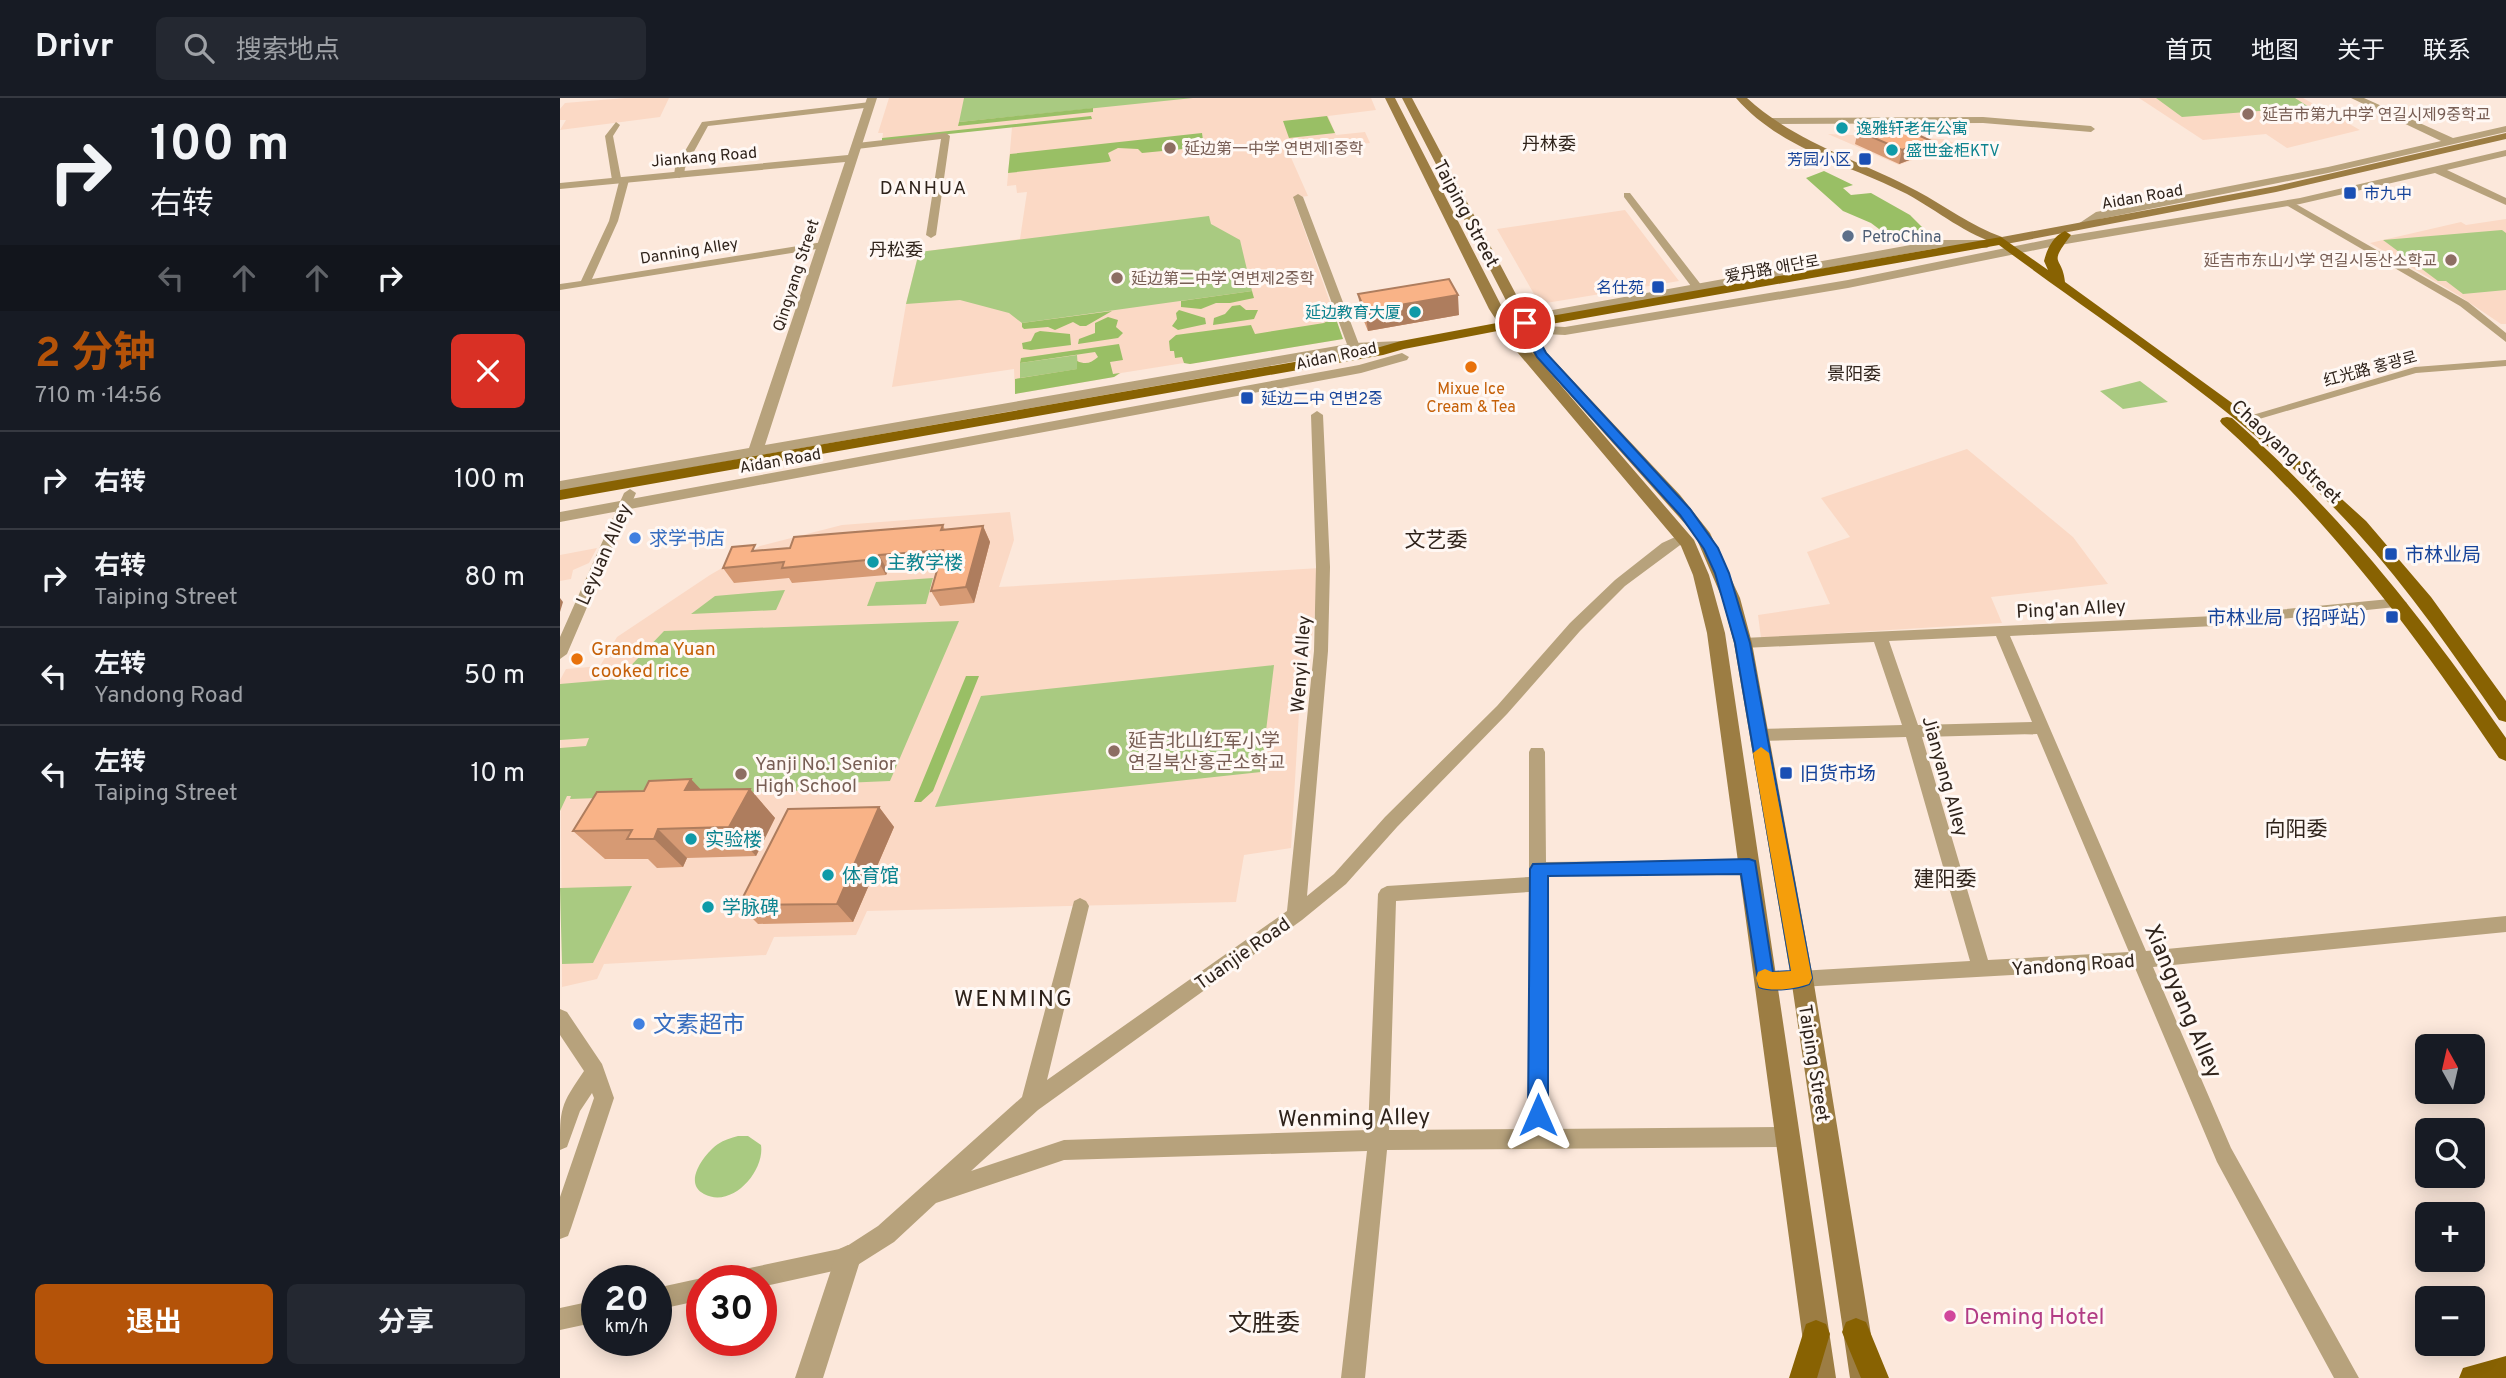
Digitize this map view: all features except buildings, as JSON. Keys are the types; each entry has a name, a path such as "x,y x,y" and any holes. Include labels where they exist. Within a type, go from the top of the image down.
{"main road":[{"name":"Taiping Street","path":"1390,98 1496,309 1526,329 1531,361 1684,537 1701,575 1711,610 1822,1378"},
{"name":"Taiping Street","path":"1407,98 1541,355 1702,533 1731,597 1743,643 1802,978 1864,1378"},
{"name":"Chaoyang Street","path":"1741,98 1766,121 1807,144 1910,192 2064,287 2245,419 2284,452 2360,525 2425,601 2503,706"},
{"name":"Aidan Road","path":"2062,238 2328,186 2506,139"},
{"name":"Aidan Road","path":"2084,224 2418,161"},
{"name":"爱丹路 애단로","path":"1402,351 1526,329 1551,320 1999,246 2084,224"},
{"path":"2062,238 2053,249 2050,261 2064,287"},
{"name":"Chaoyang Street","path":"1999,246 2229,422 2321,508 2400,603 2506,753"},
{"name":"Aidan Road","path":"560,495 754,458 1383,351 1402,351"},
{"name":"Aidan Road","path":"560,506 627,499"},
{"path":"1856,1332 1875,1378"},
{"path":"1803,1378 1816,1334"},
{"path":"2473,1378 2506,1370"}],"street":[{"path":"2356,98 2453,142"},
{"path":"679,175 684,160 705,124 871,102"},
{"name":"Qingyang Street","path":"754,458 871,102"},
{"path":"1766,121 1983,120 2091,129"},
{"path":"585,283 598,251 615,221 621,180 609,136 616,125"},
{"name":"Aidan Road","path":"2084,224 2096,216 2506,129"},
{"path":"854,152 946,136 931,236"},
{"name":"Jiankang Road","path":"560,186 679,175 854,152"},
{"path":"2402,153 2506,202"},
{"name":"Aidan Road","path":"1999,246 2289,202 2506,153"},
{"path":"1627,195 1698,288"},
{"path":"1298,197 1354,347"},
{"path":"2289,202 2464,304 2506,339"},
{"name":"爱丹路 애단로","path":"1526,329 1547,315 1938,244 1999,246"},
{"name":"Danning Alley","path":"560,287 823,246"},
{"name":"爱丹路 애단로","path":"1526,329 1565,331 1999,246"},
{"name":"Aidan Road","path":"560,486 754,458 1354,347 1402,351"},
{"name":"Aidan Road","path":"560,517 627,499 1348,372 1402,351"},
{"name":"红光路 홍광로","path":"2245,419 2415,370 2506,363"},
{"name":"Wenyi Alley","path":"1296,915 1321,651 1323,567 1317,415"},
{"name":"Leyuan Alley","path":"560,654 627,499"},
{"name":"Tuanjie Road","path":"777,1273 848,1258 886,1234 1031,1104 1296,915 1340,879 1391,822 1502,710 1576,627 1620,583 1667,546 1684,537"},
{"name":"Ping'an Alley","path":"1743,643 2215,621 2400,603"},
{"name":"Xiangyang Alley","path":"2001,631 2224,1155 2347,1378"},
{"name":"Jianyang Alley","path":"1880,637 1912,732 1981,970"},
{"path":"1758,735 2042,728"},
{"path":"1537,752 1538,1140"},
{"path":"1353,1378 1378,1140 1387,894 1539,876 1749,867"},
{"path":"1031,1104 1080,906"},
{"name":"Yandong Road","path":"1765,981 2140,960 2506,924"},
{"path":"560,1018 595,1072 604,1098 560,1228"},
{"path":"560,1140 572,1106 595,1072"},
{"name":"Wenming Alley","path":"930,1196 1064,1150 1378,1140 1788,1137"},
{"path":"809,1378 848,1258"},
{"path":"560,1319 581,1314"}],"shaded area":[{"path":"625,98 669,98 660,117 560,130 566,120 560,120 560,109 565,103"},
{"name":"延边第二中学 연변제2중학","path":"889,98 1371,98 1376,110 1328,116 1336,135 1365,132 1370,143 1289,153 1308,196 1293,198 1343,339 1121,373 1114,377 1015,394 1014,369 892,387 906,304 919,252 1020,239 1027,192 1017,193 1016,185 1007,186 1012,127 882,141 883,133 878,133"},
{"name":"延吉市第九中学 연길시제9중학교","path":"2139,98 2303,98 2360,130 2287,148 2266,134 2203,140"},
{"path":"1828,134 1943,139 1965,152 1915,159 1899,165"},
{"path":"1625,210 1679,281 1546,303 1538,301 1497,229"},
{"name":"延吉市东山小学 연길시동산소학교","path":"2506,219 2506,324 2501,324 2370,243 2461,222 2466,225"},
{"path":"1967,449 2073,537 2108,584 1991,597 2002,623 1761,638 1758,615 1830,604 1807,552 1850,537 1821,498"},
{"path":"1010,512 1014,540 999,587 1320,568 1312,638 1303,645 1291,848 1244,855 1236,902 867,911 856,935 774,937 766,955 604,964 597,979 562,987 560,680 566,669 600,666 617,637 710,575 760,546 842,525"},
{"path":"597,548 589,563 573,570 571,579 560,581 560,555"}],"green space":[{"path":"964,98 1193,98 959,122"},
{"path":"2156,98 2295,98 2309,107 2182,117"},
{"path":"1093,108 1093,112 958,126 959,122"},
{"path":"1091,116 1092,119 882,141 882,138"},
{"path":"1327,116 1335,133 1289,138 1283,121"},
{"path":"1202,133 1204,147 1142,153 1138,149 1118,148 1108,153 1111,161 1108,162 1008,173 1010,154"},
{"path":"1824,171 1853,185 1843,188 1851,195 1871,193 1910,215 1923,228 1918,232 1891,238 1871,223 1843,211 1806,178"},
{"path":"1209,216 1211,224 1240,240 1252,291 1022,323 1009,313 960,300 906,304 919,252"},
{"name":"延吉市东山小学 연길시동산소학교","path":"2502,230 2506,233 2506,290 2463,294 2446,281 2438,281 2383,240"},
{"path":"1252,291 1254,298 1216,303 1201,309 1181,307 1181,301"},
{"path":"1240,305 1246,310 1258,310 1254,319 1213,325 1214,318 1225,314 1232,306"},
{"path":"1179,310 1205,318 1206,324 1178,330 1172,326"},
{"path":"1112,311 1086,326 1073,322 1055,330 1048,327 1022,327 1022,323"},
{"path":"1335,316 1343,339 1190,364 1184,363 1182,357 1175,358 1174,351 1170,351 1169,341 1176,335 1251,325 1255,334 1324,323"},
{"path":"1108,317 1118,320 1116,327 1123,333 1118,338 1078,344 1079,339 1095,333 1095,323"},
{"path":"1040,331 1070,334 1071,345 1023,349 1022,343 1031,341 1035,333"},
{"path":"1119,344 1123,360 1110,362 1113,374 1120,373 1114,377 1015,394 1015,379 1077,369 1077,361 1088,363 1098,357 1095,352 1020,363 1021,358"},
{"path":"1077,355 1078,369 1020,378 1020,363"},
{"path":"2140,381 2168,402 2123,409 2100,391"},
{"path":"933,578 926,604 867,606 876,582"},
{"path":"785,590 776,610 691,614 715,596"},
{"path":"959,621 890,781 819,784 816,790 570,799 571,796 567,796 560,811 560,748 586,746 589,738 560,740 560,684 618,679 664,631"},
{"path":"1274,665 1261,772 935,807 981,696"},
{"path":"966,676 979,676 933,791 921,802 914,802"},
{"path":"632,886 593,963 562,964 560,888"},
{"path":"738,1136 748,1136 761,1145 758,1166 745,1185 735,1192 715,1197 704,1194 695,1183 695,1176 702,1161 718,1144"}],"slow traffic":[{"path":"1761,753 1802,978 1765,981 1765,978"}],"place":[{"name":"延吉市第九中学 연길시제9중학교","path":"2248,114"},
{"name":"逸雅轩老年公寓","path":"1842,128"},
{"name":"延边第一中学 연변제1중학","path":"1170,148"},
{"name":"盛世金柜KTV","path":"1892,150"},
{"name":"芳园小区","path":"1865,159"},
{"name":"市九中","path":"2350,193"},
{"name":"PetroChina","path":"1848,236"},
{"name":"延吉市东山小学 연길시동산소학교","path":"2451,260"},
{"name":"延边第二中学 연변제2중학","path":"1117,278"},
{"name":"名仕苑","path":"1658,287"},
{"name":"延边教育大厦","path":"1415,312"},
{"name":"Mixue Ice Cream & Tea","path":"1471,367"},
{"name":"延边二中 연변2중","path":"1247,398"},
{"name":"求学书店","path":"635,538"},
{"name":"市林业局","path":"2391,554"},
{"name":"主教学楼","path":"873,562"},
{"name":"市林业局（招呼站）","path":"2392,617"},
{"name":"Grandma Yuan cooked rice","path":"577,659"},
{"name":"延吉北山红军小学 연길북산홍군소학교","path":"1114,751"},
{"name":"旧货市场","path":"1786,773"},
{"name":"Yanji No.1 Senior High School","path":"741,774"},
{"name":"实验楼","path":"691,839"},
{"name":"体育馆","path":"828,875"},
{"name":"学脉碑","path":"708,907"},
{"name":"文素超市","path":"639,1024"},
{"name":"Deming Hotel","path":"1950,1316"}],"district":[{"name":"丹林委","path":"1549,144"},
{"name":"DANHUA","path":"924,187"},
{"name":"丹松委","path":"896,250"},
{"name":"景阳委","path":"1854,374"},
{"name":"文艺委","path":"1436,540"},
{"name":"向阳委","path":"2296,829"},
{"name":"建阳委","path":"1945,879"},
{"name":"WENMING","path":"1014,998"},
{"name":"文胜委","path":"1264,1323"}],"route":[{"path":"1525,323 1541,355 1702,533 1722,573 1743,643 1802,978 1765,981 1749,867 1539,869 1538,1115"}]}
